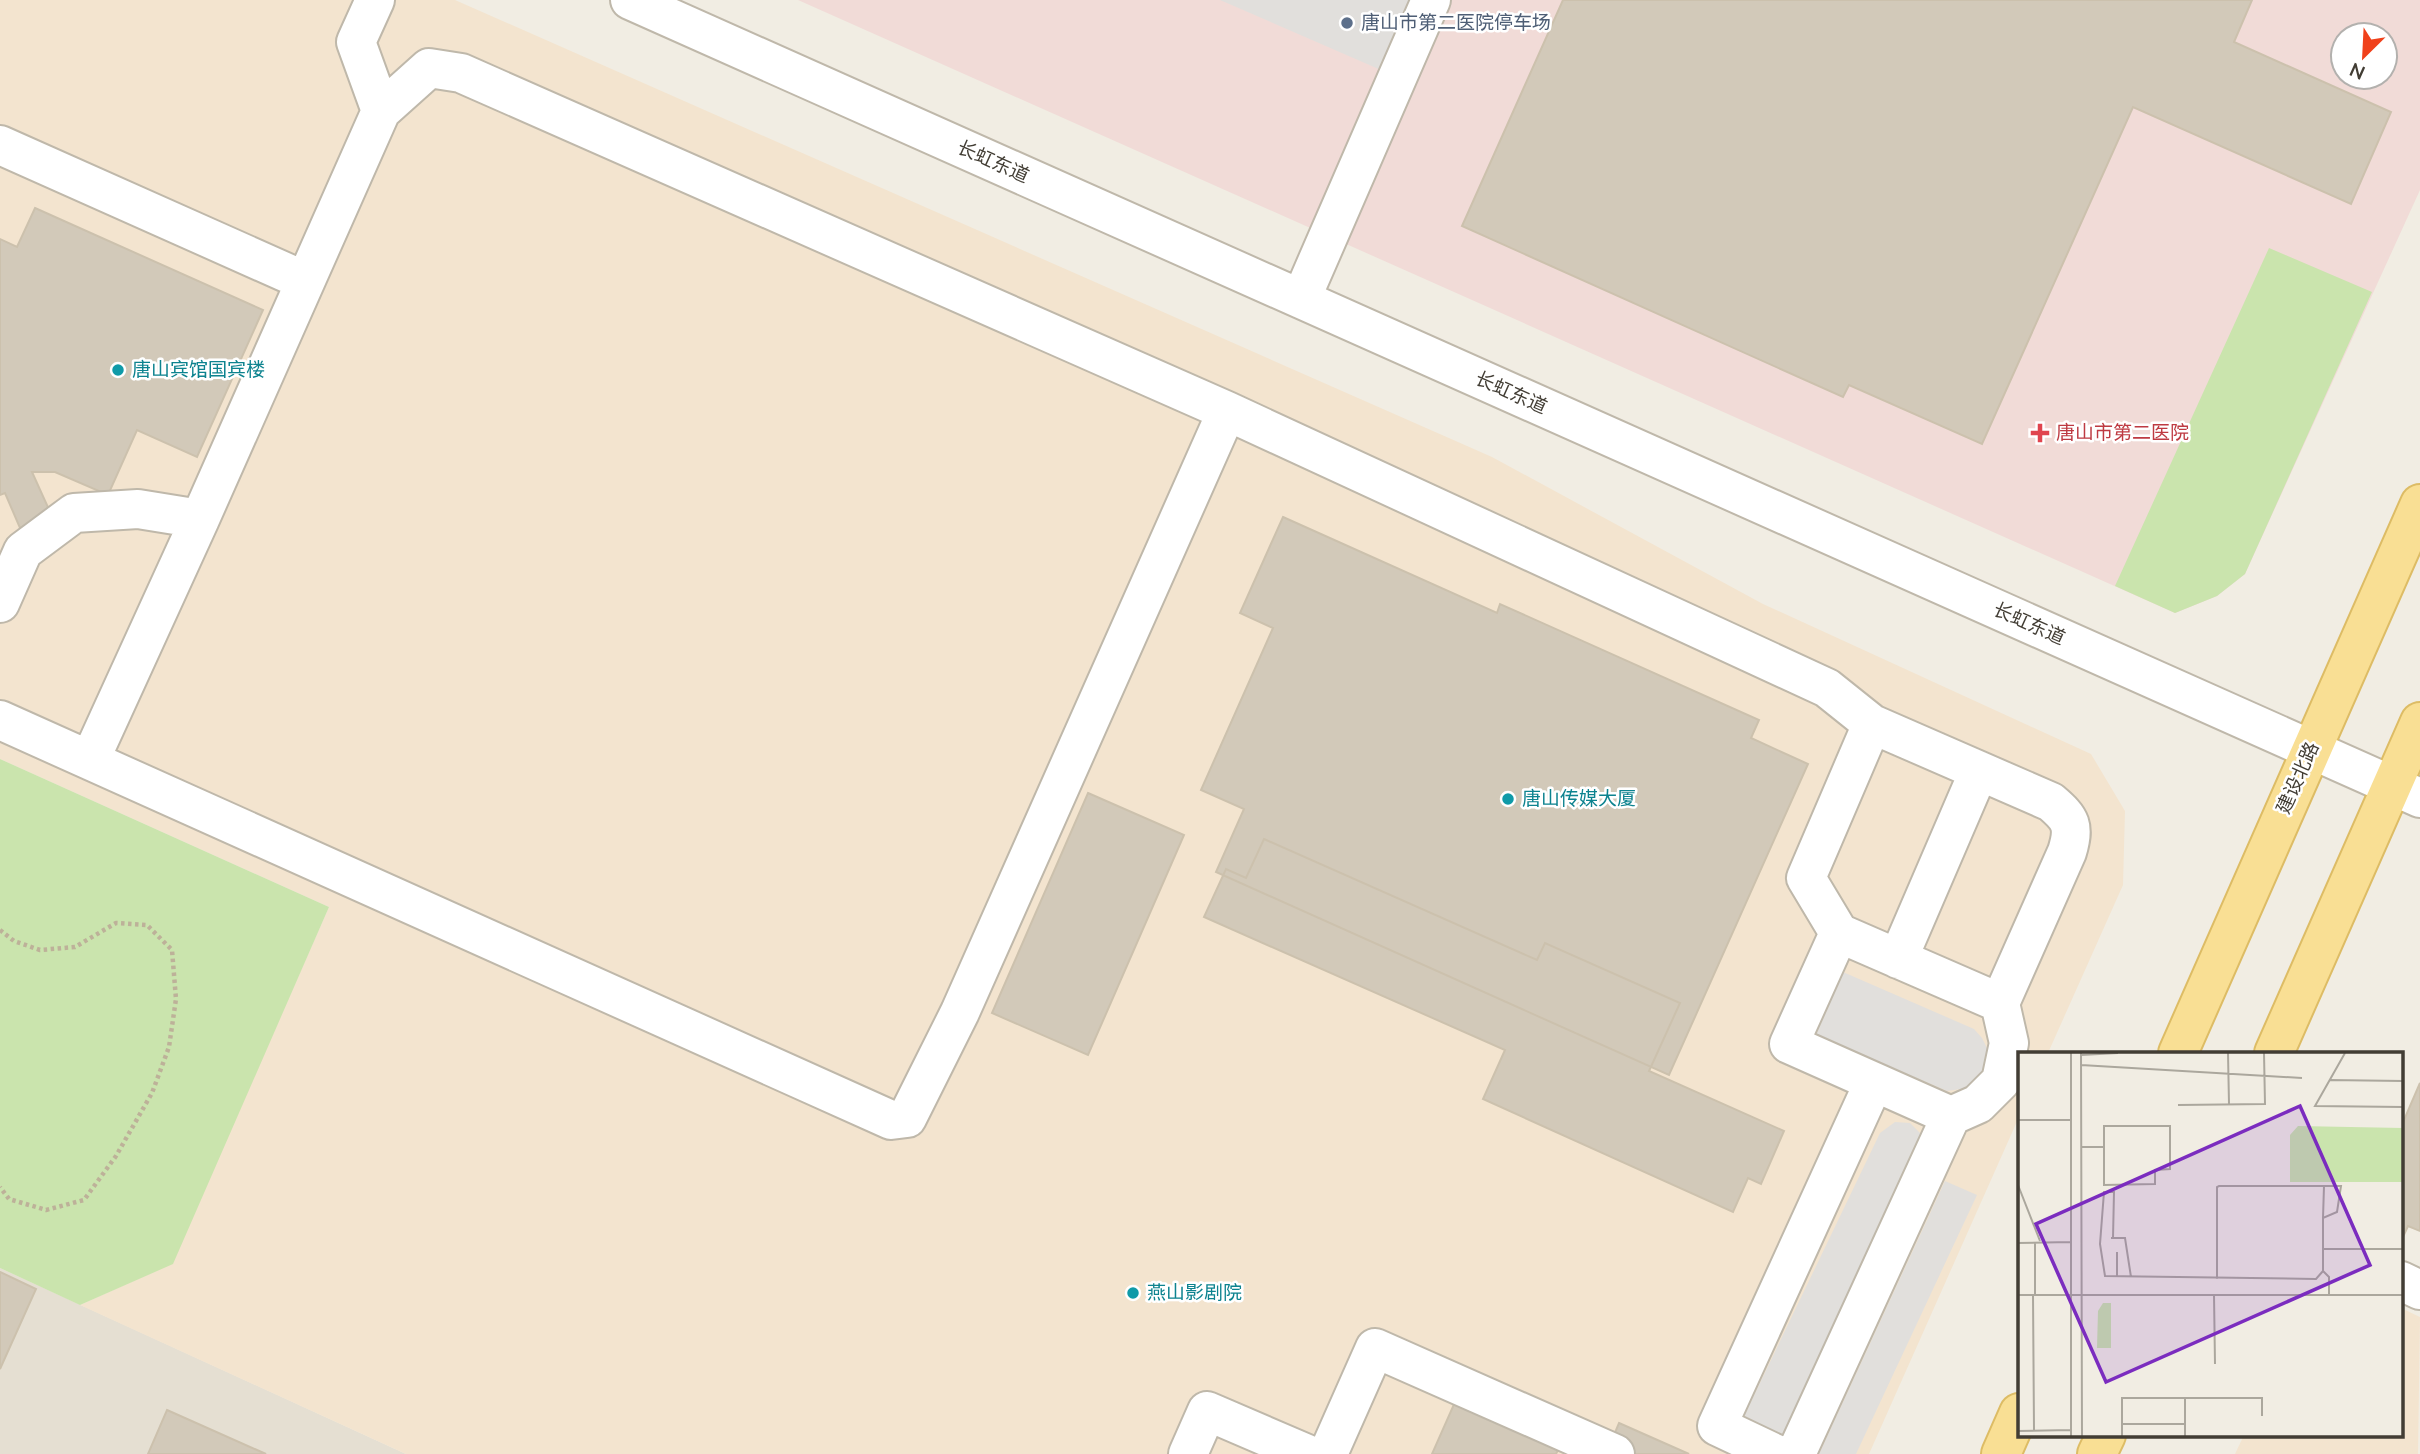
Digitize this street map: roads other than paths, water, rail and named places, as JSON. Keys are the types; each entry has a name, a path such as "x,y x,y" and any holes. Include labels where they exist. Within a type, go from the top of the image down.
{"main road":[{"name":"建设北路","path":"2178,1052 2420,505"},
{"path":"2275,1052 2406,792 2420,722"},
{"path":"2001,1454 2018,1415"},
{"path":"2097,1454 2106,1436"}],"street":[{"path":"375,0 356,42 381,111"},
{"name":"长虹东道","path":"631,0 2406,792"},
{"path":"1301,299 1431,0"},
{"path":"90,760 381,111 429,68 461,73 1227,411 1827,688 1872,724 2051,802 2067,816 2073,833 2067,852 2000,1003 2009,1044 2010,1085 1951,1116 1796,1454"},
{"path":"0,145 304,281"},
{"path":"0,720 891,1120 907,1118 960,1012 1227,411"},
{"path":"0,603 23,551 74,513 138,509 200,519"},
{"path":"1872,724 1806,878 1839,933 2000,1003"},
{"path":"1898,959 1979,771"},
{"path":"1839,933 1789,1044 1951,1116"},
{"path":"1776,1454 1717,1426 1874,1082"},
{"path":"2402,1281 2420,1290"},
{"path":"1328,1454 1375,1348 1615,1454"},
{"path":"1188,1454 1207,1411 1307,1454"}],"place":[{"name":"唐山市第二医院停车场","path":"1347,23"},
{"name":"唐山宾馆国宾楼","path":"118,370"},
{"name":"唐山市第二医院","path":"2040,433"},
{"name":"唐山传媒大厦","path":"1508,799"},
{"name":"燕山影剧院","path":"1133,1293"}]}
